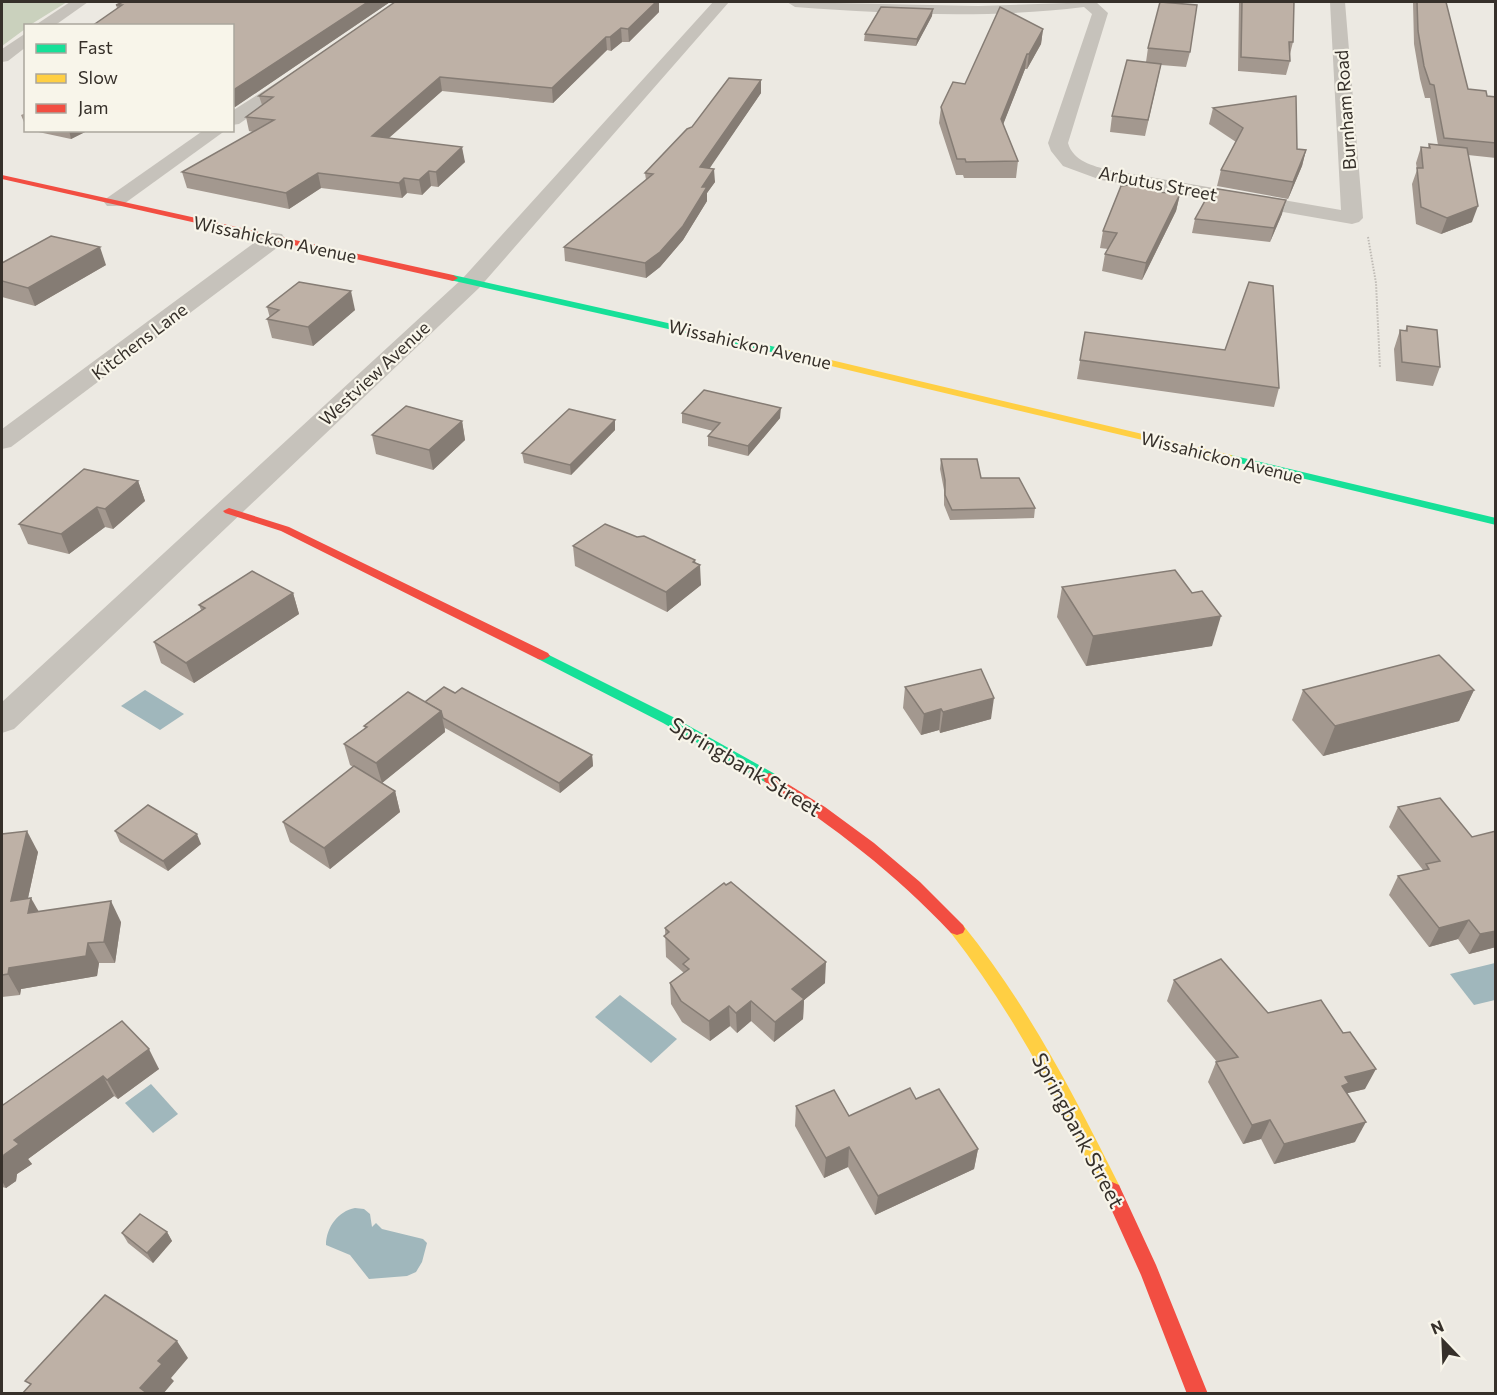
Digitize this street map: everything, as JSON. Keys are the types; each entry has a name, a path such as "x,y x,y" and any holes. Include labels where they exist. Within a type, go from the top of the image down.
{"street":[{"path":"45,24 80,2"},
{"name":"Westview Avenue","path":"2,721 471,283 721,2"},
{"path":"795,2 922,11 974,12 1035,9 1088,2"},
{"name":"Arbutus Street","path":"1088,2 1100,13 1058,143 1059,150 1070,162 1108,176 1352,218"},
{"name":"Burnham Road","path":"1338,2 1352,218"},
{"path":"2,57 24,40"},
{"path":"234,119 310,66"},
{"path":"114,202 214,132"},
{"name":"Wissahickon Avenue","path":"2,177 857,368 1496,522"},
{"name":"Kitchens Lane","path":"2,441 274,239"},
{"name":"Springbank Street","path":"229,510 285,528 662,716 790,788 843,826 892,866 961,934 993,978 1033,1043 1106,1178 1150,1272 1198,1394"}],"path":[{"path":"1352,218 1364,229 1372,248 1381,342 1380,368"}],"green space":[{"path":"2,2 67,2 32,24 24,24 24,30 2,46"}],"water":[{"path":"145,690 184,714 160,730 121,706"},
{"path":"1495,963 1495,1000 1474,1005 1450,974"},
{"path":"620,995 677,1039 651,1063 595,1017"},
{"path":"151,1084 178,1114 153,1133 125,1103"},
{"path":"355,1208 364,1209 370,1214 372,1227 376,1223 382,1229 423,1239 427,1243 422,1262 416,1272 407,1276 369,1279 350,1255 326,1245 328,1232 334,1221 343,1213"}],"building":[{"path":"123,2 368,2 234,90 234,24 95,24 122,5 116,5"},
{"path":"395,2 656,2 628,29 621,28 610,37 606,37 552,88 440,77 372,136 462,147 436,172 429,171 419,180 404,178 399,183 318,173 286,193 182,172 274,120 246,117 273,97 259,96"},
{"path":"1160,2 1197,5 1190,52 1148,48"},
{"path":"1242,2 1294,2 1293,42 1289,42 1290,61 1241,57"},
{"path":"1417,2 1446,2 1468,89 1486,91 1487,96 1496,97 1496,143 1444,138 1434,85 1430,84 1424,66 1418,31"},
{"path":"881,7 933,9 917,39 865,34"},
{"path":"1000,7 1043,29 1027,54 1001,119 1018,161 966,162 965,159 957,159 941,107 953,82 965,84"},
{"path":"1127,60 1161,64 1148,120 1112,116"},
{"path":"729,78 761,80 700,167 714,169 702,187 707,187 683,226 660,252 645,263 564,247 653,174 645,173 687,129 692,127"},
{"path":"1296,96 1297,149 1306,150 1293,182 1221,170 1243,128 1213,108"},
{"path":"1429,144 1467,148 1478,206 1447,218 1421,207 1417,168 1423,168 1421,147 1430,148"},
{"path":"1136,184 1160,186 1159,192 1180,194 1146,263 1105,254 1117,233 1103,231 1121,186"},
{"path":"1212,188 1286,200 1274,228 1195,219"},
{"path":"51,236 100,247 28,288 2,281 2,263"},
{"path":"299,282 351,291 308,327 267,319 279,310 267,307"},
{"path":"1249,282 1273,286 1279,388 1080,360 1085,332 1225,350"},
{"path":"1407,326 1437,330 1440,367 1402,362 1400,330 1407,331"},
{"path":"704,390 781,408 748,446 708,436 720,423 682,413"},
{"path":"406,406 462,421 429,450 372,435"},
{"path":"569,409 615,420 570,465 522,453"},
{"path":"941,459 977,459 981,478 1019,478 1035,508 952,510 945,495"},
{"path":"84,469 138,481 105,509 97,507 61,534 19,524"},
{"path":"605,524 637,537 644,536 695,560 693,562 700,565 666,592 573,546"},
{"path":"1175,570 1192,593 1202,591 1221,616 1093,636 1062,587"},
{"path":"252,571 293,593 186,663 154,642 205,608 199,605"},
{"path":"1439,655 1474,690 1335,726 1303,690"},
{"path":"981,669 994,698 943,712 941,709 924,714 905,687"},
{"path":"444,687 455,693 462,688 592,755 559,783 443,718 441,711 425,702"},
{"path":"408,692 441,711 376,763 344,744 367,727 364,726"},
{"path":"354,766 395,791 324,848 283,822"},
{"path":"1440,798 1472,837 1496,831 1496,931 1480,934 1469,920 1439,928 1398,876 1429,869 1426,864 1440,861 1398,807"},
{"path":"148,805 197,834 163,861 115,831"},
{"path":"27,831 11,901 31,898 28,913 111,901 104,942 88,943 86,956 9,968 8,974 2,975 2,834"},
{"path":"731,882 826,962 792,989 804,999 775,1022 751,1001 736,1013 729,1006 709,1021 681,1001 670,983 689,969 683,964 689,959 664,936 669,932 665,928 724,883 726,885"},
{"path":"1221,959 1268,1013 1321,1000 1343,1033 1350,1032 1376,1069 1345,1077 1349,1083 1342,1086 1366,1122 1284,1144 1270,1120 1252,1125 1216,1062 1238,1057 1174,980"},
{"path":"122,1021 149,1049 107,1080 103,1076 14,1140 19,1144 4,1155 2,1162 2,1103 3,1105"},
{"path":"910,1088 916,1099 939,1089 978,1149 878,1196 849,1147 826,1158 796,1106 834,1090 849,1116"},
{"path":"140,1214 167,1232 147,1253 122,1233"},
{"path":"105,1295 177,1341 158,1361 162,1364 140,1388 148,1394 22,1394 31,1384 25,1381"}],"traffic: fast":[{"path":"453,278 789,353"},
{"path":"1231,458 1496,522"},
{"path":"543,656 668,720 770,778"}],"traffic: slow":[{"path":"789,353 1231,458"},
{"path":"957,929 981,959 1023,1022 1061,1089 1112,1191"}],"traffic: jam":[{"path":"2,177 453,278"},
{"path":"229,511 285,529 543,656"},
{"path":"770,778 869,847 915,886 957,929"},
{"path":"1112,1191 1149,1272 1198,1394"}]}
